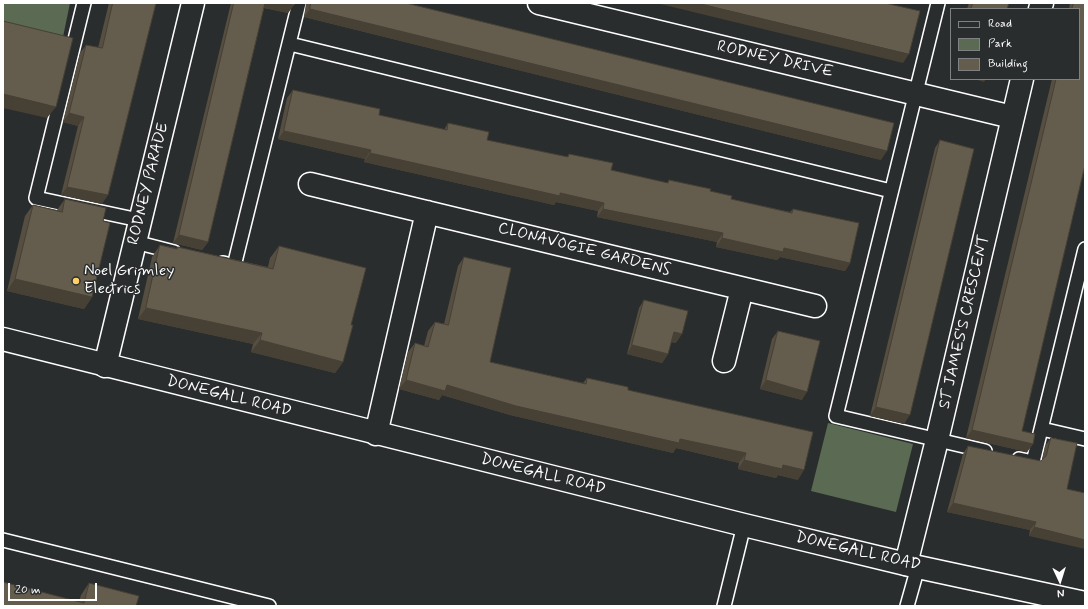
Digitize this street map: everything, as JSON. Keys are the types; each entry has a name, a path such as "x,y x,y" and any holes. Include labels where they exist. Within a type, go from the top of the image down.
{"street":[{"name":"RODNEY PARADE","path":"105,366 139,220 193,3"},
{"name":"RODNEY DRIVE","path":"539,3 1012,117"},
{"name":"ST JAMES'S CRESCENT","path":"912,565 937,440 1022,80"},
{"name":"CLONAVOGIE GARDENS","path":"310,184 815,306"},
{"path":"376,434 427,212"},
{"path":"724,361 742,289"},
{"name":"DONEGALL ROAD","path":"3,339 376,434 1049,600 1085,603"}],"lane":[{"path":"84,3 36,198 139,220"},
{"path":"212,261 234,266 299,3"},
{"path":"938,3 836,416 995,453"},
{"path":"290,44 891,191"},
{"path":"135,242 184,254"},
{"path":"1010,457 1034,462 1085,249"},
{"path":"1042,429 1085,439"},
{"path":"724,606 744,525"},
{"path":"3,540 269,606"},
{"path":"907,606 912,565"}],"green space":[{"path":"3,3 70,3 63,37 3,24"},
{"path":"828,423 913,444 896,512 811,491"}],"building":[{"path":"113,3 156,3 108,195 67,187 84,117 69,113 86,45 102,48"},
{"path":"234,3 265,3 208,242 179,235"},
{"path":"311,3 406,3 894,123 887,151 310,9"},
{"path":"697,3 885,3 920,11 909,54"},
{"path":"973,3 1009,3 1007,8 971,8"},
{"path":"1074,3 1085,3 1085,165 1022,431 1035,434 1033,444 972,430 1056,80 1080,80 1080,8 1072,8"},
{"path":"3,21 73,38 56,107 3,94"},
{"path":"293,90 380,109 379,115 447,130 448,123 489,132 487,140 568,157 569,154 613,163 611,170 668,183 669,180 711,189 710,191 732,196 731,199 792,213 793,209 859,223 850,263 784,248 783,252 722,238 723,233 603,209 604,203 560,193 560,196 370,153 371,150 284,131"},
{"path":"940,140 974,149 910,415 876,407"},
{"path":"65,199 106,208 103,221 110,223 92,297 15,279 33,205 62,212"},
{"path":"160,245 177,249 178,247 273,269 279,246 366,268 343,362 260,340 262,333 146,308"},
{"path":"464,257 511,268 490,362 586,384 587,378 628,387 628,390 813,432 804,470 783,465 782,469 744,460 746,453 680,439 679,443 516,406 447,385 445,391 406,380 415,343 428,347 435,322 448,325"},
{"path":"644,300 688,311 682,334 674,332 668,354 632,345"},
{"path":"778,331 820,341 807,392 766,380"},
{"path":"1051,438 1077,443 1067,489 1085,493 1085,540 1034,527 1036,522 953,503 968,446 1041,461 1046,456"},
{"path":"3,582 84,603 89,583 139,596 136,606 3,606"}],"place":[{"name":"Noel Grimley Electrics","path":"76,281"}]}
